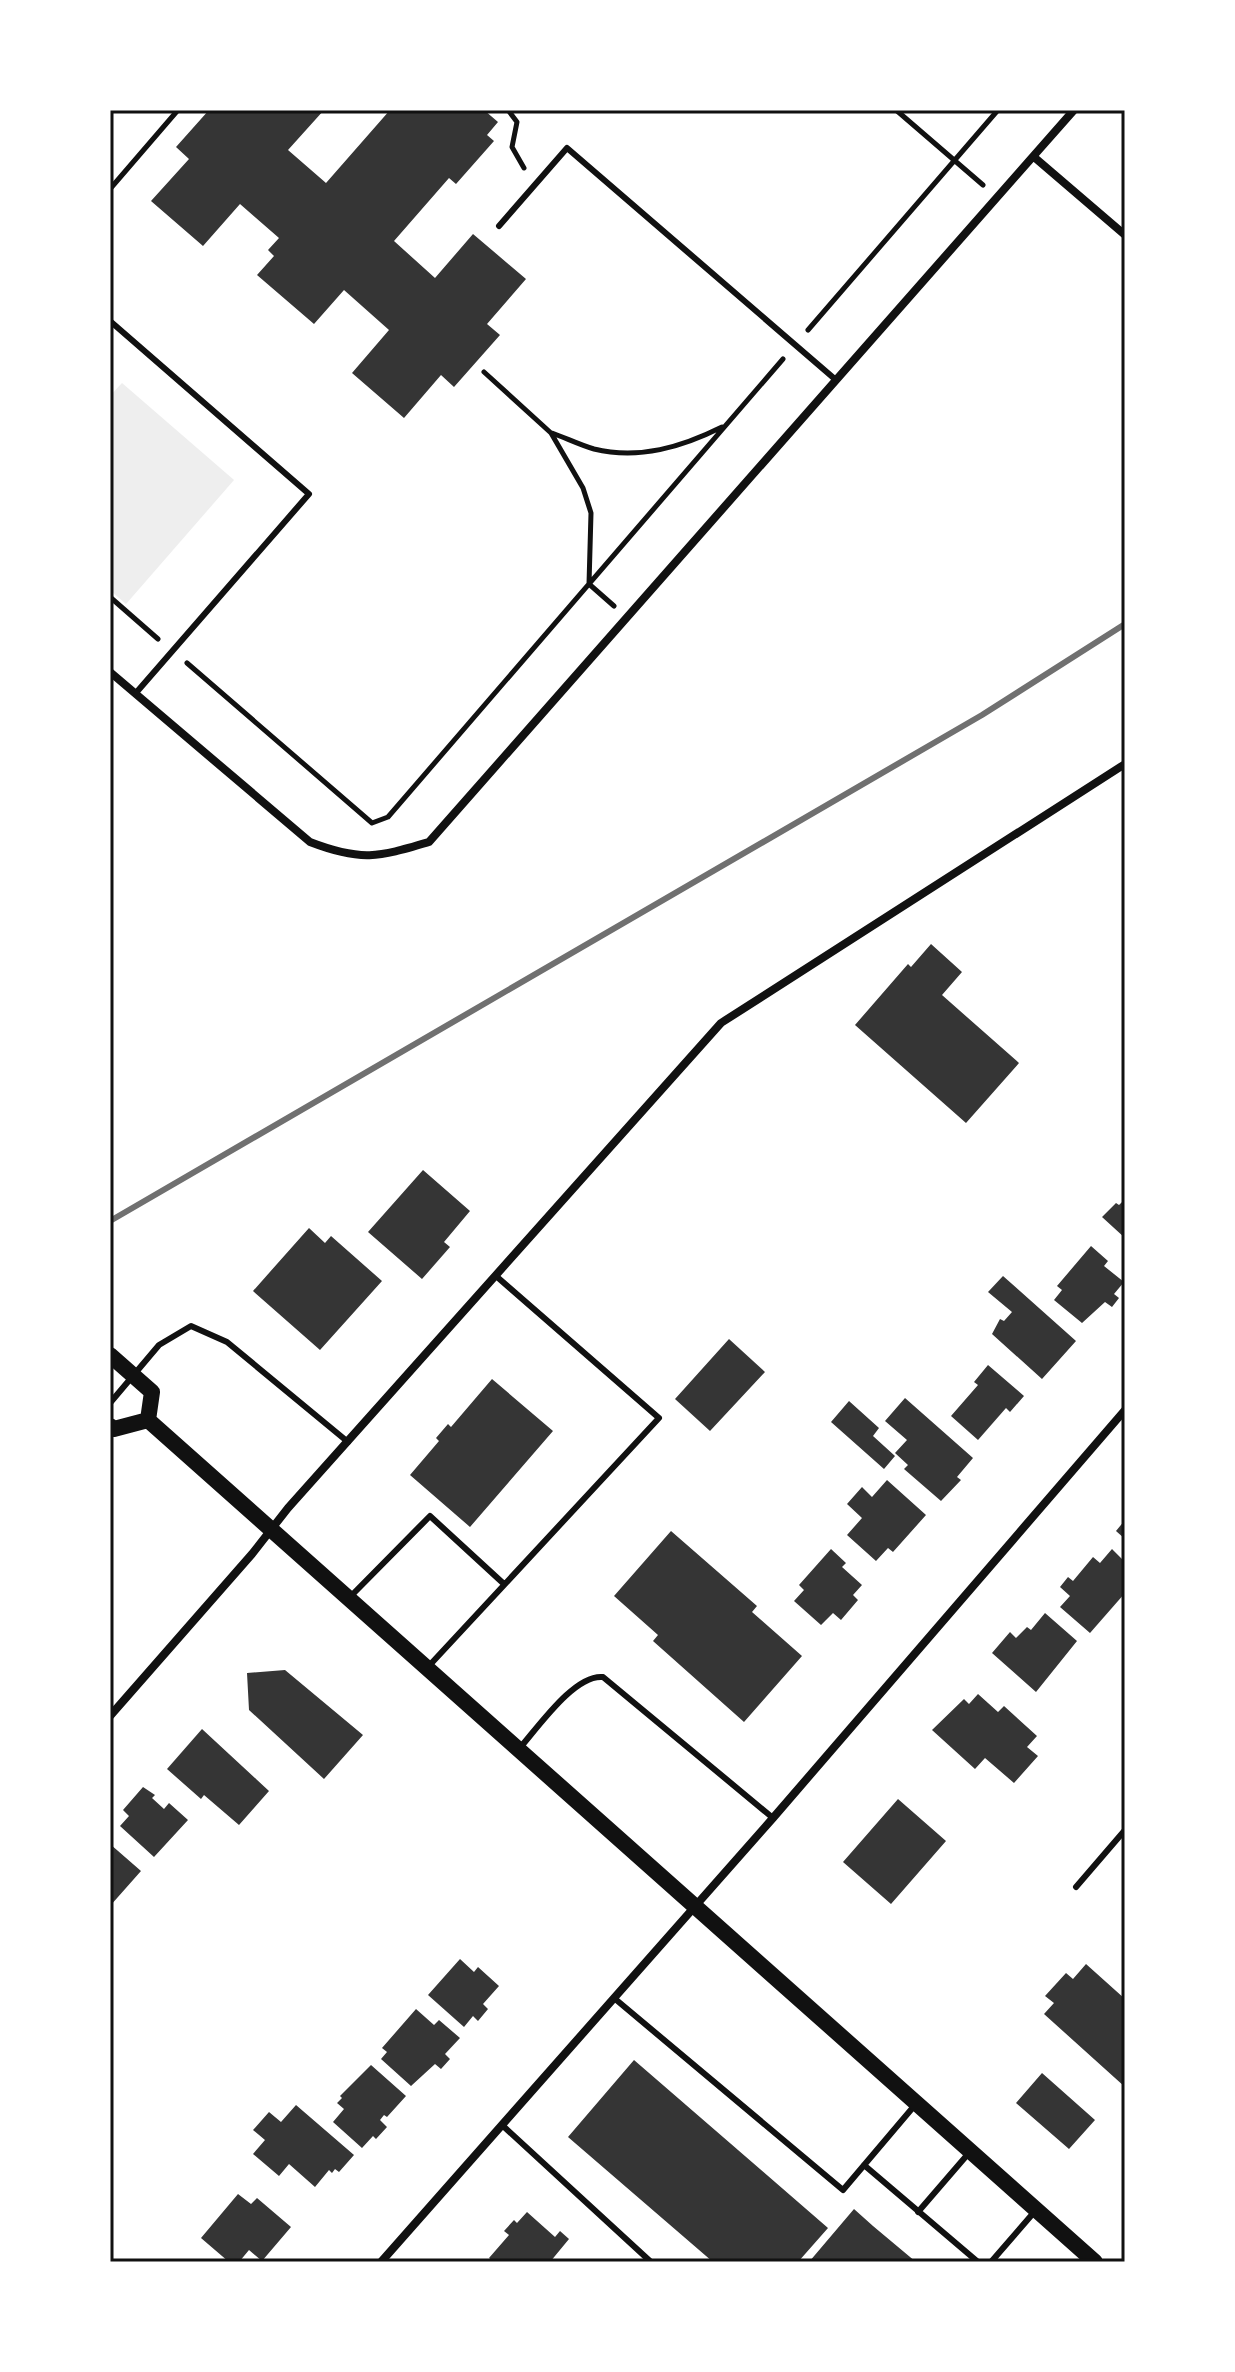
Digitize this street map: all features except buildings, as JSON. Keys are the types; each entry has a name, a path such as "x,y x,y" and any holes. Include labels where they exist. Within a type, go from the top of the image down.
{"main road":[{"path":"110,1355 152,1392 148,1420"},
{"path":"110,1426 114,1429 148,1420"},
{"path":"148,1420 1095,2262"}],"street":[{"path":"110,672 310,842 340,853 380,856 429,842 1074,110"},
{"path":"1034,157 1125,235"},
{"path":"110,1716 348,1442 721,1023 1125,764"},
{"path":"381,2262 773,1818 1125,1410"}],"lane":[{"path":"499,226 567,148 836,380"},
{"path":"110,321 309,494 135,694"},
{"path":"426,1668 659,1418 496,1276"},
{"path":"110,1403 159,1345 191,1326 227,1342 348,1442"},
{"path":"348,1598 430,1516 504,1584"},
{"path":"518,1750 575,1687 590,1678 603,1677 773,1818"},
{"path":"1076,1887 1125,1830"},
{"path":"614,1998 843,2190 917,2103"},
{"path":"502,2125 651,2262"},
{"path":"918,2212 971,2150"},
{"path":"864,2165 978,2262"},
{"path":"991,2262 1036,2209"}],"path":[{"path":"110,189 178,110"},
{"path":"508,110 517,122 512,147 534,186"},
{"path":"896,110 997,198"},
{"path":"110,597 372,823 388,817 998,110"},
{"path":"484,372 551,433 583,488 591,513 589,584"},
{"path":"551,433 594,449 641,453 685,445 727,425"},
{"path":"589,584 627,617"}],"shaded area":[{"path":"122,383 234,480 126,604 110,590 110,396"}],"railway":[{"path":"110,1221 982,715 1125,624"}]}
